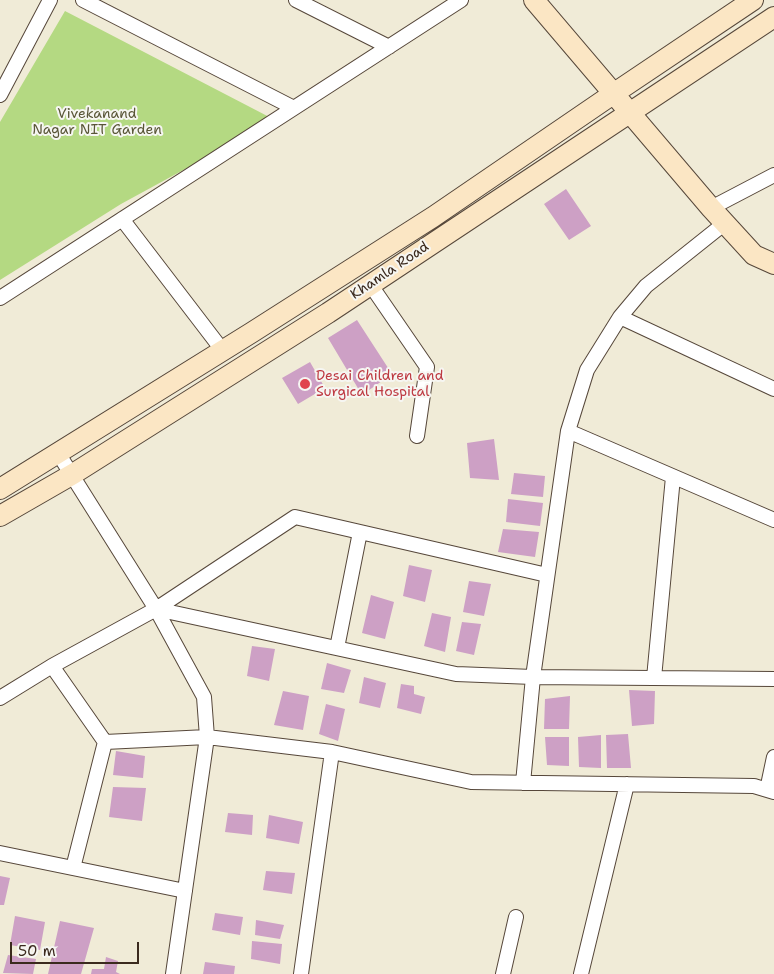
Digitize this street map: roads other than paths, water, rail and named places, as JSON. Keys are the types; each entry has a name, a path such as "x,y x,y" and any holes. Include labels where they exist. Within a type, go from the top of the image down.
{"street":[{"path":"0,95 50,0"},
{"path":"83,0 294,108"},
{"path":"296,0 389,47"},
{"path":"0,298 461,0"},
{"path":"534,0 711,208 754,255 774,264"},
{"name":"Khamla Road","path":"0,488 223,351 458,200 753,0"},
{"name":"Khamla Road","path":"0,516 73,474 328,312 774,17"},
{"path":"711,208 774,174"},
{"path":"122,219 223,351"},
{"path":"523,783 533,677 568,431 587,370 620,317 646,286 725,223"},
{"path":"370,284 427,367 417,436"},
{"path":"620,317 774,389"},
{"path":"568,431 774,520"},
{"path":"58,453 73,474 156,609 204,697 207,737 173,974"},
{"path":"654,678 673,477"},
{"path":"0,698 52,666 156,609 295,518 547,576"},
{"path":"337,648 360,532"},
{"path":"156,609 456,674 533,677 774,679"},
{"path":"52,666 105,742 73,868"},
{"path":"105,742 207,737 332,752 471,782 754,786 771,791 774,756"},
{"path":"301,974 332,752"},
{"path":"581,974 627,784"},
{"path":"0,852 185,891"},
{"path":"502,974 516,917"}],"place":[{"name":"Desai Children and Surgical Hospital","path":"305,384"}],"park label":[{"name":"Vivekanand Nagar NIT Garden","path":"97,122"}]}
